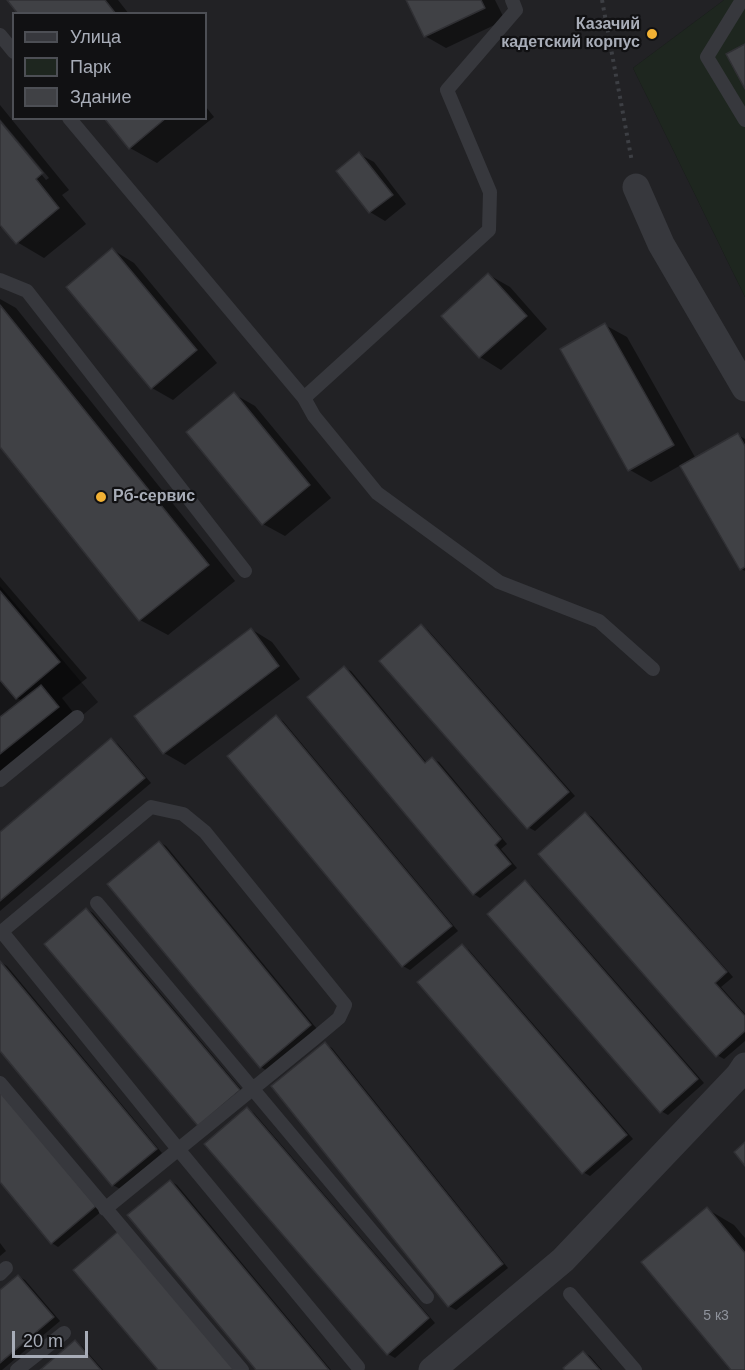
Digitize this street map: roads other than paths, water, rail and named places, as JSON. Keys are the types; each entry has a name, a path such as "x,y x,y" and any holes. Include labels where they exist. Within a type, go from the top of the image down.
{"street":[{"path":"636,188 661,244 745,388"},
{"path":"432,1370 563,1260 745,1066"}],"lane":[{"path":"304,398 489,230 490,192 447,90 516,10 512,0"},
{"path":"742,0 707,57 745,120"},
{"path":"0,35 12,50"},
{"path":"71,120 304,398 314,416 377,493 499,582 599,621 653,669"},
{"path":"0,280 27,291 245,571"},
{"path":"0,780 77,717"},
{"path":"105,1209 178,1149 254,1088 339,1018 345,1005 205,832 183,814 151,807 1,932 178,1149 358,1367"},
{"path":"97,903 427,1297"},
{"path":"0,1083 242,1370"},
{"path":"570,1294 635,1370"},
{"path":"17,1370 64,1333"}],"place":[{"name":"Казачий кадетский корпус","path":"652,34"},
{"name":"Рб-сервис","path":"101,497"}]}
